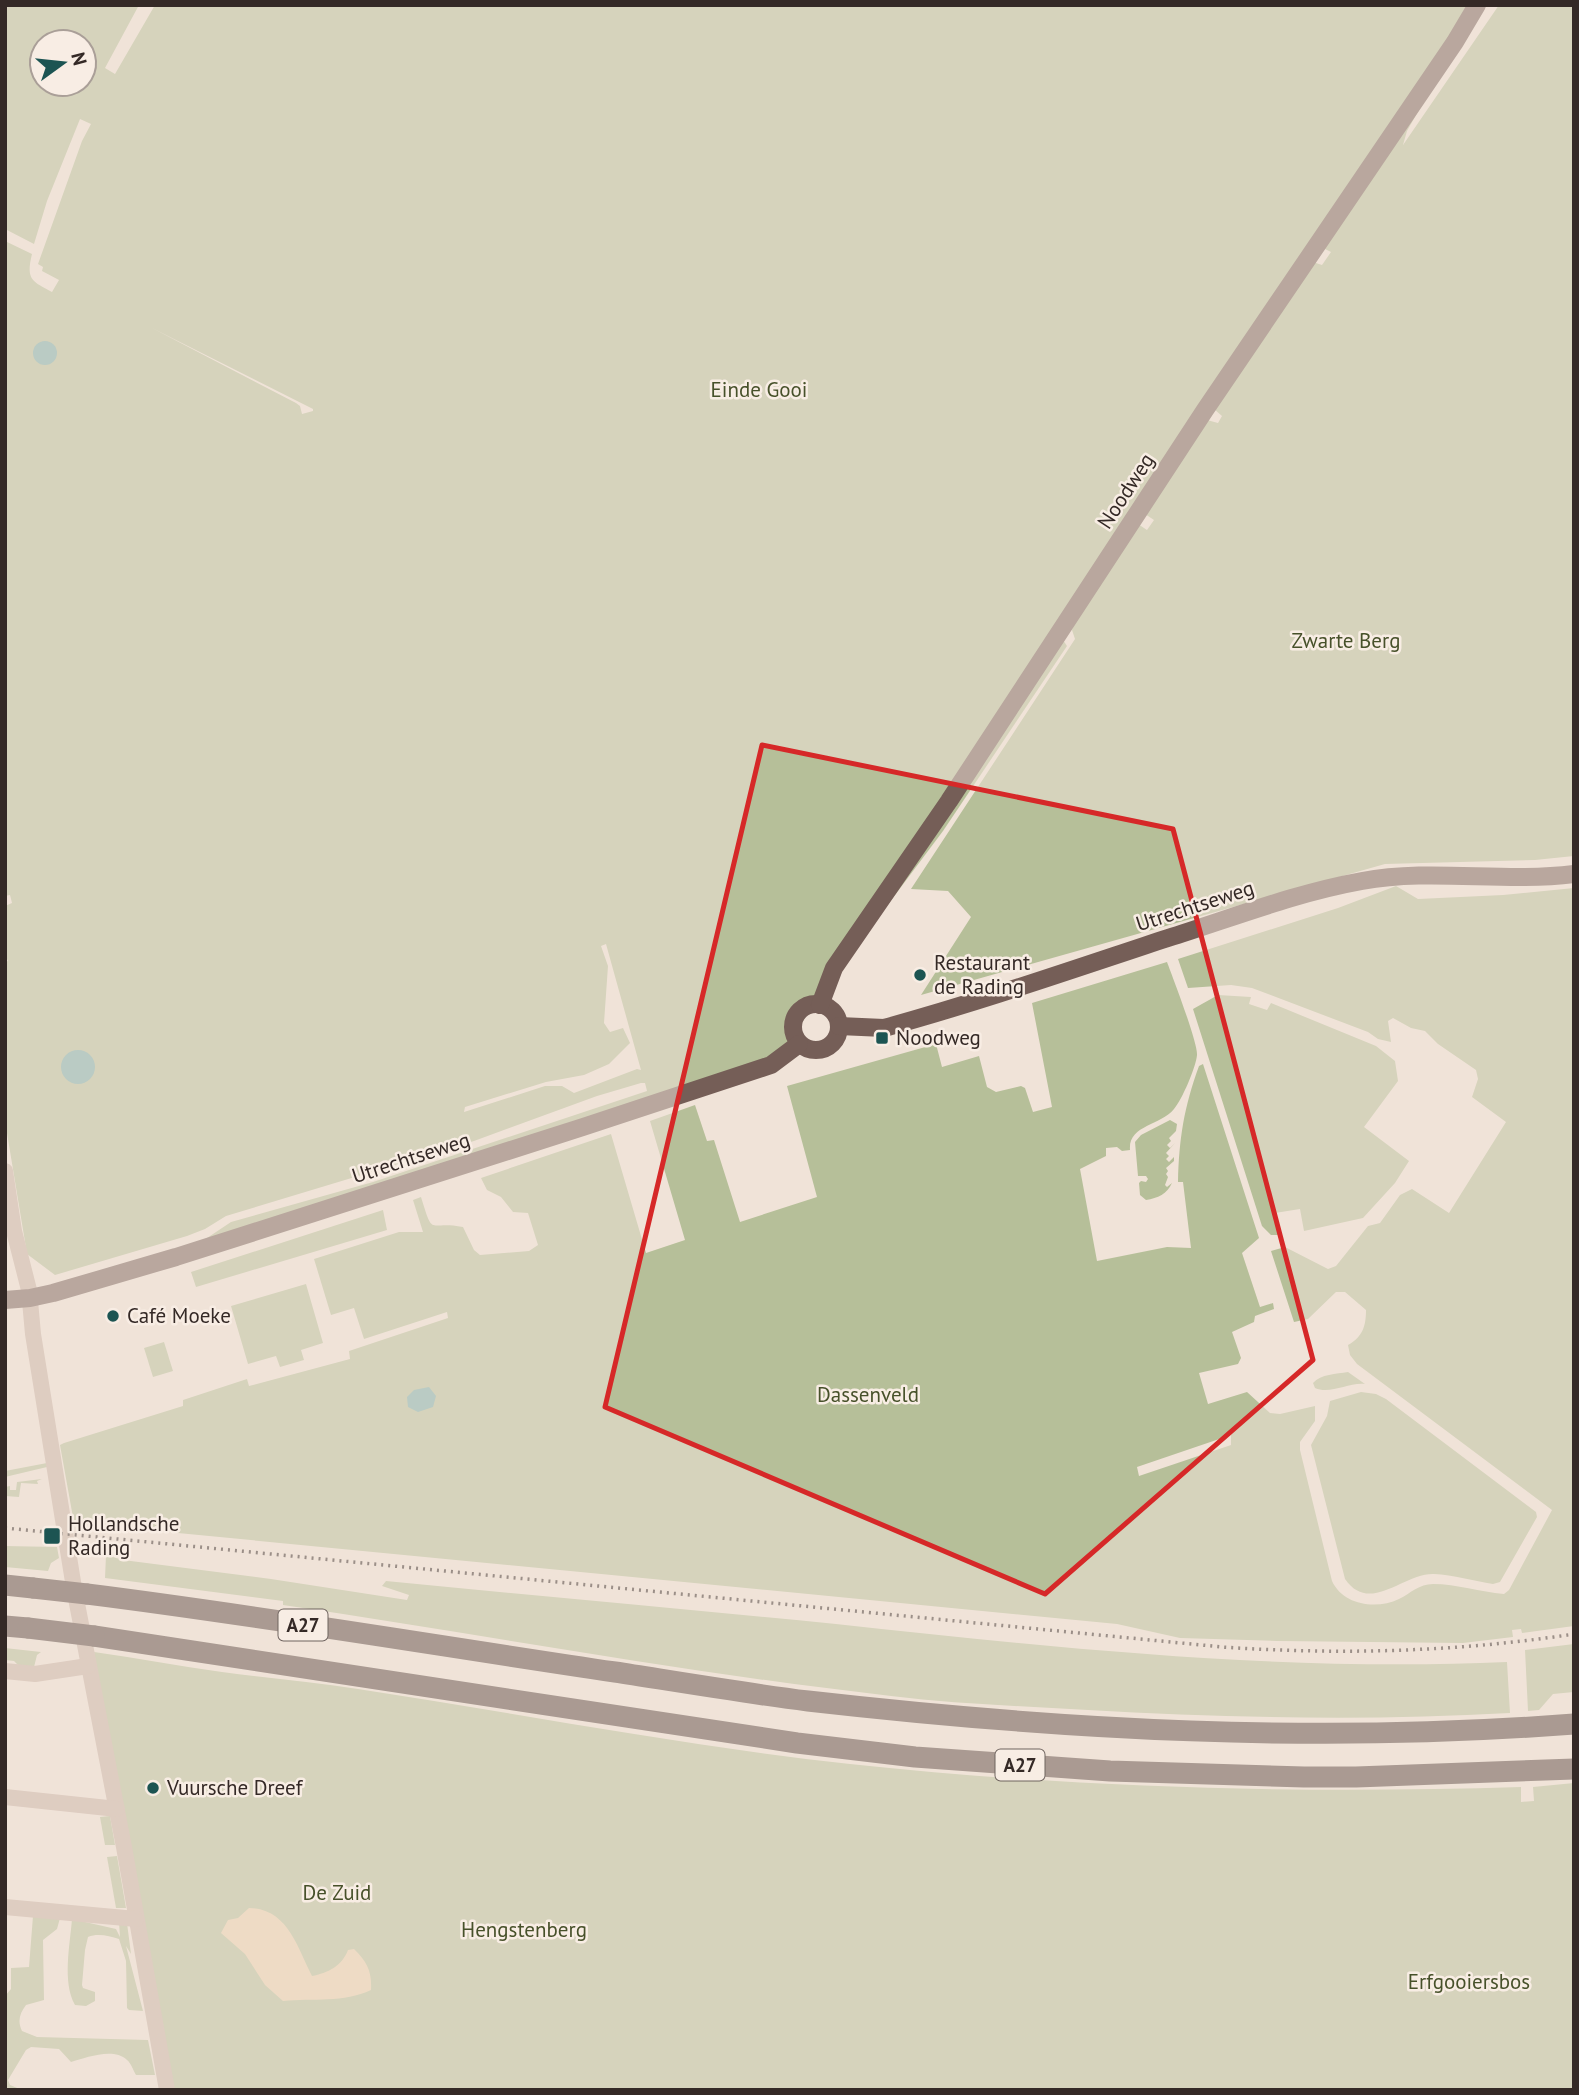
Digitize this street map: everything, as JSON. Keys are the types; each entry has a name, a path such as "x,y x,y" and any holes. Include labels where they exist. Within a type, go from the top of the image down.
{"highway":[{"name":"A27","path":"5,1585 129,1600 805,1700 1026,1723 1185,1732 1294,1734 1574,1724"},
{"name":"A27","path":"5,1626 124,1639 797,1743 915,1757 1110,1771 1292,1777 1574,1769"}],"main road":[{"name":"Noodweg","path":"820,1005 834,968 949,801 1205,410 1455,42 1477,5"},
{"name":"Utrechtseweg","path":"839,1026 884,1028 1238,915 1310,893 1362,881 1404,876 1544,878 1574,874"},
{"path":"820,1005 834,1012 839,1026 833,1043 816,1051 800,1044 793,1031 796,1016 806,1007 820,1005"},
{"name":"Utrechtseweg","path":"5,1300 30,1298 176,1257 583,1127 771,1065 800,1044"}],"street":[{"path":"5,1171 14,1231 30,1298 33,1334 88,1665 117,1808 167,2090"},
{"path":"5,1671 35,1674 88,1665"},
{"path":"5,1797 117,1808"},
{"path":"5,1908 136,1919"}],"highlighted area":[{"path":"762,745 1173,829 1313,1360 1045,1594 605,1407"}],"green space":[{"name":"Einde Gooi","path":"5,5 139,5 105,68 115,74 155,5 1477,5 769,1072 201,1242 231,1222 373,1182 647,1091 645,1083 641,1083 597,1096 474,1141 226,1216 187,1236 55,1275 27,1254 5,1121 5,962 8,961 5,955 5,906 12,903 10,895 5,896 5,241 32,254 32,278 52,292 59,280 42,271 43,267 38,264 82,141 91,124 80,119 47,201 34,244 5,229","holes":["152,328 313,409 313,411 302,414 296,403","606,944 641,1070 637,1069 574,1093 562,1086 545,1086 464,1112 465,1107 546,1082 584,1075 609,1064 630,1043 623,1028 610,1032 604,1023 608,966 601,946"]},
{"name":"Zwarte Berg","path":"1499,5 1574,5 1574,856 1535,860 1385,864 921,995 971,917 948,891 911,889 1075,639 1072,630 1075,620 1138,524 1147,530 1154,520 1145,514 1207,420 1218,423 1222,416 1214,409 1313,262 1322,265 1331,252 1323,248 1428,94 1407,131 1403,145"},
{"path":"1063,640 1067,646 943,831 883,911"},
{"name":"Dassenveld","path":"1396,886 1418,899 1574,888 1574,1626 1522,1633 1521,1629 1512,1630 1513,1637 1463,1643 1180,1638 1117,1624 74,1523 60,1445 183,1406 183,1400 247,1379 249,1386 350,1359 349,1351 448,1318 447,1312 364,1339 354,1308 331,1315 314,1259 399,1232 423,1232 413,1200 421,1197 428,1218 434,1225 463,1227 474,1250 480,1255 529,1251 538,1245 528,1213 513,1212 501,1197 487,1190 481,1178 611,1134 646,1253 685,1240 650,1121 695,1105 707,1141 714,1140 740,1222 817,1197 787,1086 936,1044 942,1067 979,1056 987,1087 996,1092 1021,1086 1025,1088 1033,1112 1052,1107 1032,1003 1167,962 1194,1038 1196,1060 1181,1098 1168,1115 1134,1135 1130,1150 1106,1148 1106,1156 1080,1169 1097,1261 1167,1247 1191,1248 1183,1182 1178,1182 1179,1166 1186,1109 1199,1066 1203,1064 1259,1238 1242,1253 1260,1307 1273,1303 1274,1309 1255,1316 1254,1322 1232,1332 1241,1358 1238,1364 1199,1373 1208,1404 1247,1392 1270,1413 1280,1414 1315,1406 1315,1421 1300,1442 1300,1450 1332,1581 1344,1595 1361,1603 1380,1604 1433,1584 1504,1594 1509,1590 1552,1510 1357,1364 1350,1355 1348,1345 1363,1330 1366,1310 1345,1292 1336,1292 1308,1319 1294,1322 1271,1251 1285,1247 1328,1269 1336,1266 1368,1226 1380,1223 1400,1195 1412,1189 1449,1213 1506,1122 1472,1097 1478,1079 1476,1070 1438,1044 1425,1031 1411,1028 1393,1018 1388,1021 1391,1042 1252,988 1231,985 1188,988 1178,959 1338,908","holes":["1231,1435 1231,1445 1139,1476 1137,1467"]},
{"path":"1218,995 1251,997 1249,1004 1267,1010 1271,1003 1376,1046 1395,1061 1398,1081 1364,1127 1409,1161 1395,1183 1363,1218 1304,1231 1300,1209 1275,1213 1278,1235 1271,1235 1262,1226 1193,1009"},
{"path":"1170,1120 1177,1124 1176,1131 1169,1138 1171,1141 1167,1145 1170,1148 1175,1143 1166,1153 1169,1162 1174,1157 1174,1161 1166,1168 1168,1177 1165,1185 1167,1187 1172,1183 1162,1195 1146,1200 1140,1195 1139,1183 1148,1179 1146,1176 1138,1176 1135,1142 1141,1135"},
{"path":"383,1210 387,1230 196,1287 191,1272"},
{"path":"306,1284 323,1343 301,1350 304,1360 280,1367 276,1356 248,1364 231,1306"},
{"path":"164,1342 173,1371 153,1377 144,1348"},
{"path":"1348,1372 1365,1384 1321,1390 1315,1388 1313,1383 1324,1376"},
{"path":"1361,1392 1376,1394 1386,1399 1536,1512 1537,1517 1500,1582 1493,1584 1434,1574 1422,1575 1387,1590 1365,1593 1355,1589 1345,1579 1311,1445 1327,1416 1330,1401"},
{"path":"47,1463 47,1467 5,1477 5,1471"},
{"path":"42,1479 37,1481 38,1484 21,1483 19,1497 5,1496 5,1487 10,1486 10,1490 16,1490 17,1482"},
{"path":"5,1546 57,1547 59,1558 51,1563 48,1571 5,1567"},
{"path":"106,1555 123,1560 407,1600 409,1595 382,1586 386,1581 1171,1656 1339,1664 1507,1662 1510,1713 1352,1718 1247,1717 1141,1713 891,1696 663,1665 283,1605 283,1601 105,1578"},
{"path":"1574,1644 1574,1692 1553,1694 1539,1710 1528,1711 1525,1650"},
{"path":"5,1648 41,1652 37,1655 34,1667 19,1666 14,1661 5,1660"},
{"name":"Hengstenberg","path":"94,1652 358,1689 788,1757 934,1772 1185,1787 1353,1790 1521,1787 1521,1802 1534,1801 1533,1787 1574,1783 1574,2090 172,2090"},
{"path":"110,1816 115,1845 105,1845 100,1817"},
{"path":"117,1856 126,1908 116,1908 107,1857"},
{"path":"33,1916 60,1918 57,1929 43,1940 44,2000 26,2005 20,2017 22,2031 37,2037 148,2040 155,2075 136,2075 128,2061 114,2054 71,2062 59,2049 31,2047 26,2050 8,2080 10,2085 22,2090 5,2090 5,1996 11,1989 11,1968 29,1967"},
{"path":"72,1919 116,1929 120,1937 119,1922 127,1923 131,1954 126,1946 143,2011 127,2008 126,1961 119,1939 104,1935 88,1937 85,1950 82,1985 83,1988 95,1992 95,2001 86,2006 75,2005 68,1975"}],"sand":[{"path":"249,1908 262,1910 282,1922 296,1942 312,1976 334,1968 348,1950 354,1949 368,1967 371,1990 350,1997 283,2001 265,1985 245,1954 221,1933 228,1920 238,1918"}],"water":[{"path":"45,341 53,345 57,353 53,361 45,365 37,361 33,353 37,345"},
{"path":"78,1050 90,1055 95,1067 90,1079 78,1084 66,1079 61,1067 66,1055"},
{"path":"429,1387 436,1396 433,1407 418,1412 408,1407 407,1397 414,1390"}],"railway":[{"path":"5,1528 1222,1647 1310,1651 1398,1650 1486,1645 1574,1634"}],"place":[{"name":"Restaurant de Rading","path":"920,975"},
{"name":"Noodweg","path":"882,1038"},
{"name":"Café Moeke","path":"113,1316"},
{"name":"Hollandsche Rading","path":"52,1536"},
{"name":"Vuursche Dreef","path":"153,1788"}],"park label":[{"name":"De Zuid","path":"337,1893"},
{"name":"Erfgooiersbos","path":"1469,1982"}]}
